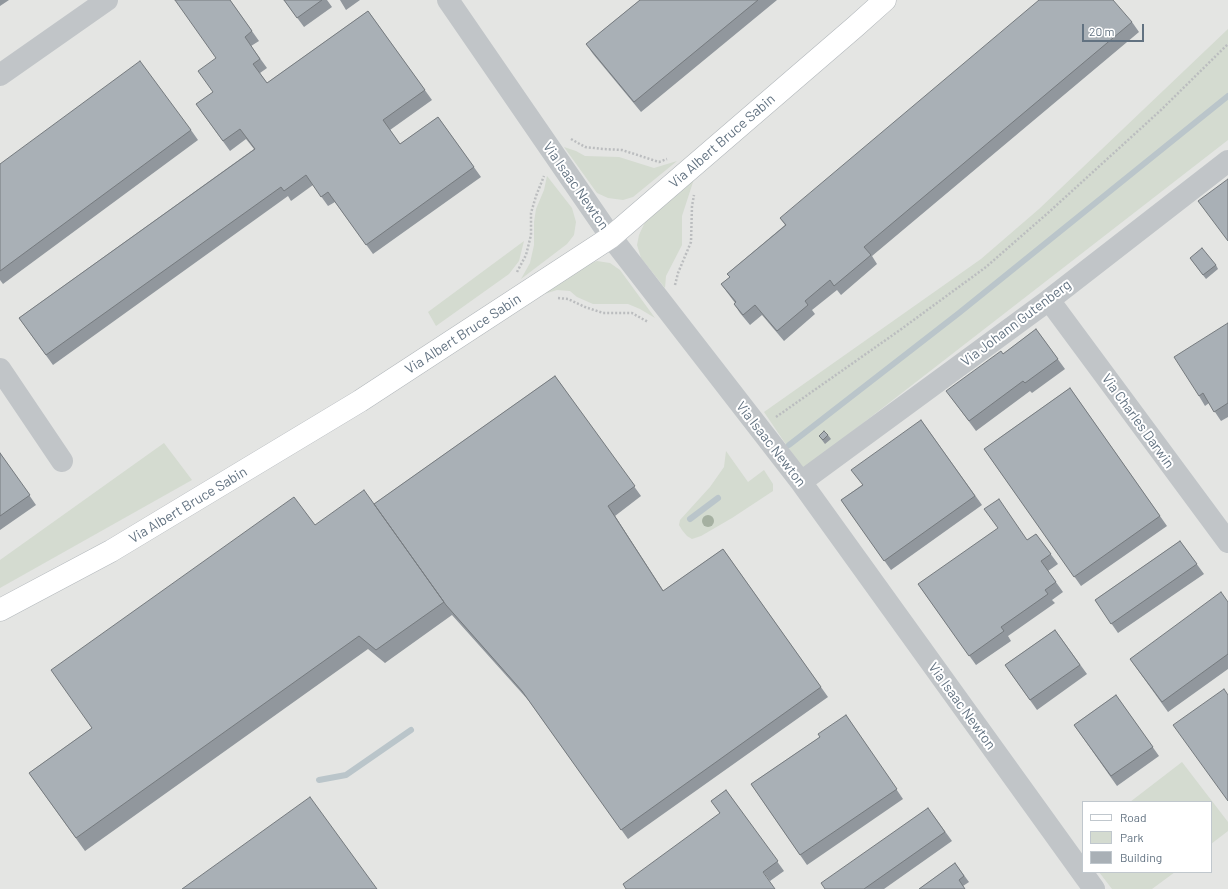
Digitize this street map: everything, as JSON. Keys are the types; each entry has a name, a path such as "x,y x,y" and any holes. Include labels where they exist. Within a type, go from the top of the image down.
{"street":[{"path":"0,76 107,0"},
{"name":"Via Isaac Newton","path":"448,0 611,237 801,482 1082,872"},
{"name":"Via Albert Bruce Sabin","path":"0,610 112,551 360,401 611,237 885,0"},
{"name":"Via Johann Gutenberg","path":"801,482 1049,300 1228,161"},
{"name":"Via Charles Darwin","path":"1049,300 1228,542"},
{"path":"0,369 62,460"},
{"name":"Via Isaac Newton","path":"1082,873 1094,889"}],"path":[{"path":"773,418 900,330 986,267 1161,110 1228,44"},
{"path":"566,136 585,147 622,150 659,162 670,158"},
{"path":"516,272 526,254 531,235 531,213 544,175 542,171"},
{"path":"674,287 678,273 691,242 692,206 694,193"},
{"path":"556,298 568,298 585,307 603,312 632,313 640,316 653,325"}],"shaded area":[{"path":"0,0 1228,0 1228,889 0,889"}],"green space":[{"path":"1228,29 1228,140 809,465 802,468 764,412 981,259 1039,209"},
{"path":"564,147 585,156 619,157 654,168 677,161 633,197 623,200 608,198 597,193"},
{"path":"547,176 572,208 576,222 574,235 567,244 521,279 530,263 534,245 534,222 536,209 544,190"},
{"path":"694,179 682,216 682,245 666,276 665,288 641,258 637,245 639,235 645,222"},
{"path":"524,241 519,261 509,274 436,326 428,312"},
{"path":"597,261 610,263 620,270 655,318 628,304 593,304 577,297 570,291 557,290 541,295 580,267"},
{"path":"164,443 192,480 0,588 0,560"},
{"path":"726,451 748,482 764,470 773,484 773,491 732,518 701,536 692,539 682,530 679,525 680,520 710,487 724,467"},
{"path":"1182,762 1212,801 1131,801"},
{"path":"1212,801 1228,822 1228,831 1212,843"},
{"path":"1100,873 1174,873 1152,889 1112,889"}],"building":[{"path":"175,0 230,0 252,31 245,37 260,59 253,64 267,83 368,11 425,90 383,120 400,144 438,117 474,167 366,245 328,192 321,197 306,175 284,191 281,187 46,355 19,318 255,149 240,129 223,141 196,104 213,92 198,71 216,58"},
{"path":"284,0 322,0 297,18"},
{"path":"640,0 758,0 634,102 586,44"},
{"path":"1039,0 1113,0 1132,22 864,247 871,255 834,286 830,280 805,301 808,305 777,331 755,305 743,315 734,304 736,302 721,284 730,277 727,274 786,225 780,218"},
{"path":"140,61 191,130 0,271 0,164"},
{"path":"1228,179 1228,241 1198,201"},
{"path":"1202,248 1216,265 1203,275 1190,258"},
{"path":"1228,323 1228,403 1214,412 1203,393 1199,396 1174,357"},
{"path":"1036,329 1058,359 1025,383 1023,381 969,421 946,391 1001,351 1003,354"},
{"path":"555,376 635,486 608,506 663,591 723,549 821,687 621,830 522,691 446,605 374,504"},
{"path":"1070,388 1160,516 1074,577 984,449"},
{"path":"921,420 975,496 884,561 841,500 863,485 851,470"},
{"path":"824,431 828,435 823,440 819,436"},
{"path":"0,453 30,495 0,516"},
{"path":"364,490 444,602 376,650 359,636 76,838 29,773 92,728 51,670 294,497 315,525"},
{"path":"999,499 1027,540 1036,534 1051,554 1041,561 1056,582 1045,590 1048,594 1001,627 1004,631 969,656 918,584 998,528 984,509"},
{"path":"1180,541 1197,564 1111,624 1095,600"},
{"path":"1221,592 1228,602 1228,654 1162,702 1130,659"},
{"path":"1055,630 1080,665 1030,700 1005,665"},
{"path":"1224,689 1228,695 1228,801 1173,725"},
{"path":"1116,695 1153,747 1111,776 1074,725"},
{"path":"846,715 897,789 800,855 751,784 820,737 818,734"},
{"path":"726,790 778,861 763,872 775,889 626,889 623,884 720,813 711,801"},
{"path":"310,797 377,889 182,889"},
{"path":"928,808 945,832 864,889 825,889 821,883"},
{"path":"955,863 964,876 959,880 965,889 919,889"}],"waterway":[{"path":"789,445 959,313 1228,96"},
{"path":"690,519 718,498"},
{"path":"319,780 346,775 411,730"}]}
